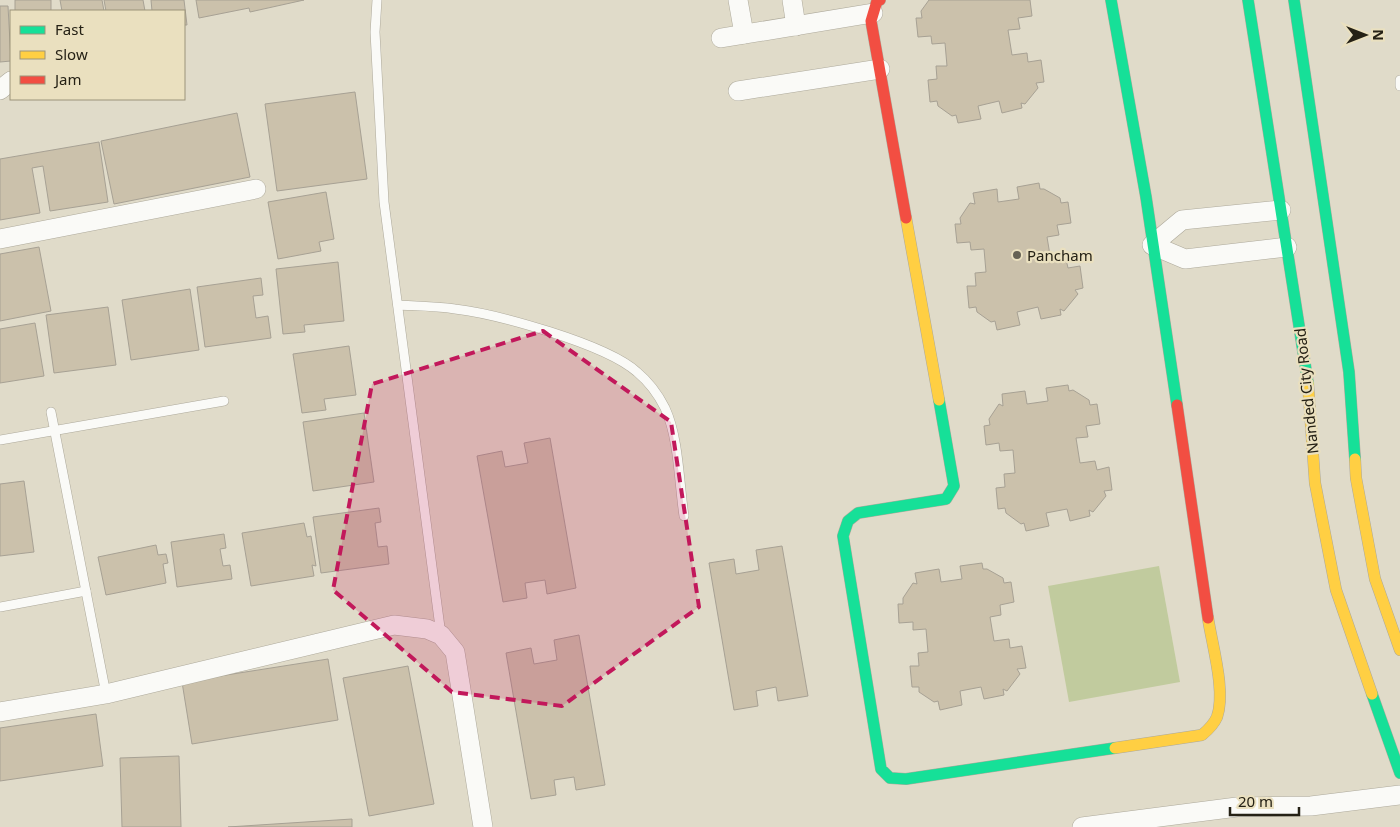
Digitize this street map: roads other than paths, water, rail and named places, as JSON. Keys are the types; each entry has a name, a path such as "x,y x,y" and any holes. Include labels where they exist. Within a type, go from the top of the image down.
{"street":[{"path":"738,0 744,34"},
{"path":"792,0 796,26"},
{"path":"877,7 871,21 954,486 946,499 858,513 848,521 843,536 881,769 890,778 906,779 1202,735 1215,724 1219,711 1219,690 1152,246 1111,0"},
{"name":"Nanded City Road","path":"1248,0 1308,377 1315,483 1336,590 1400,772"},
{"path":"1294,0 1349,372 1356,478 1375,580 1400,650"},
{"path":"722,38 796,26 877,7"},
{"path":"738,91 880,69"},
{"path":"0,90 10,82"},
{"path":"0,239 256,189"},
{"path":"1152,246 1182,220 1281,210"},
{"path":"1152,246 1185,259 1287,247"},
{"path":"0,712 106,694 394,625 427,630 441,635 455,652 483,827"},
{"path":"1082,827 1237,807 1311,806 1400,795"}],"lane":[{"path":"377,0 375,32 384,202 441,635"},
{"path":"1400,80 1400,86"},
{"path":"398,305 454,309 490,315 612,355 637,371 656,392 672,429 684,516"},
{"path":"0,440 54,429 224,401"},
{"path":"51,412 106,694"},
{"path":"0,607 86,591"}],"place":[{"name":"Pancham","path":"1017,255"}]}
